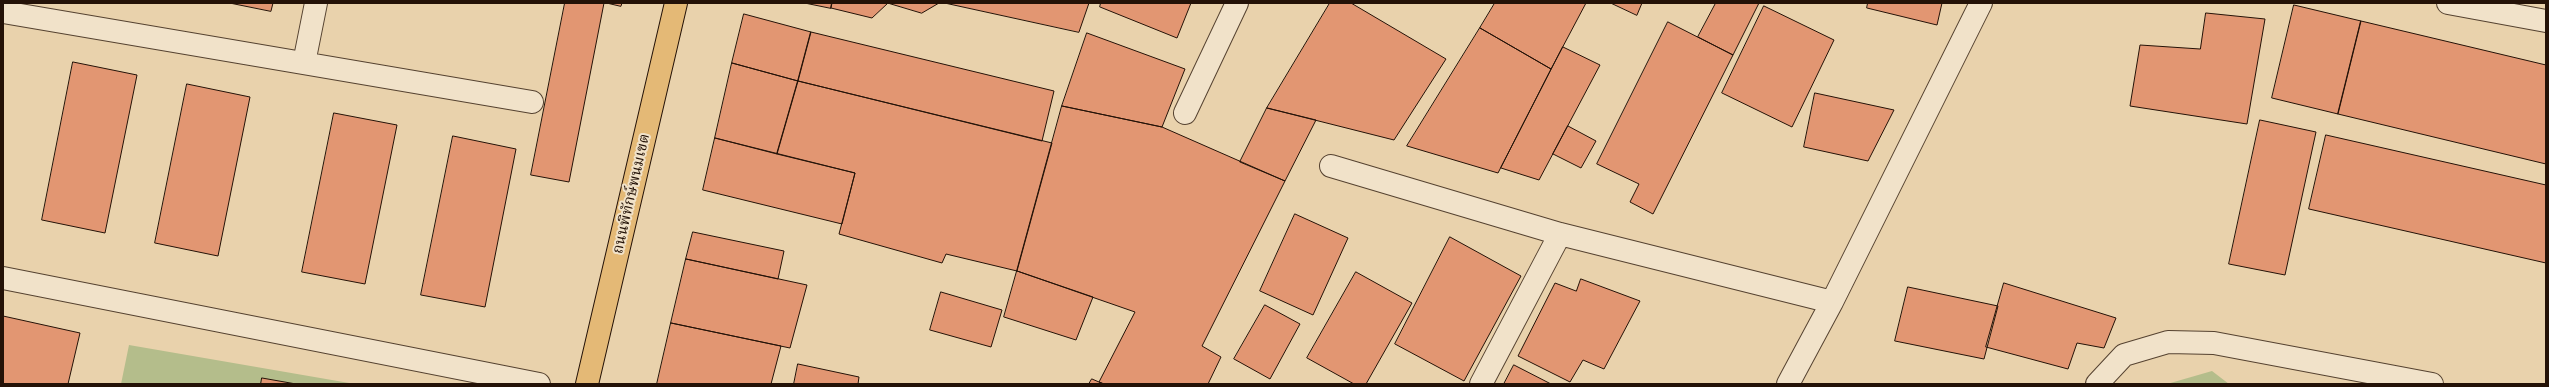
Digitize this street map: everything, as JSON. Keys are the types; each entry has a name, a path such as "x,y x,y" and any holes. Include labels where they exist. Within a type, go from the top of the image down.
{"main road":[{"name":"ถนนพิทักษ์พนมเขต","path":"587,384 676,3"}],"street":[{"path":"304,63 316,3"},
{"path":"1185,113 1238,3"},
{"path":"1788,384 1832,302 1981,3"},
{"path":"2448,3 2546,21"},
{"path":"3,12 532,102"},
{"path":"1331,166 1560,234 1832,302"},
{"path":"1481,384 1560,234"},
{"path":"3,278 539,384"},
{"path":"2097,384 2124,355 2168,342 2214,343 2432,384"}],"green space":[{"path":"129,345 355,384 121,384"},
{"path":"2212,371 2229,384 2167,384"}],"building":[{"path":"230,3 273,3 271,11"},
{"path":"565,3 604,3 569,182 531,175"},
{"path":"607,3 622,3 621,6"},
{"path":"805,3 832,3 831,8"},
{"path":"832,3 888,3 872,18 831,8"},
{"path":"888,3 939,3 922,13"},
{"path":"945,3 1089,3 1079,32"},
{"path":"1101,3 1191,3 1177,38 1100,7"},
{"path":"1330,3 1351,3 1446,59 1394,140 1267,108"},
{"path":"1495,3 1586,3 1551,69 1480,28"},
{"path":"1611,3 1642,3 1637,15"},
{"path":"1716,3 1759,3 1733,55 1698,37"},
{"path":"1868,3 1942,3 1937,25 1867,8"},
{"path":"2294,5 2361,21 2338,114 2272,98"},
{"path":"1764,6 1834,40 1792,127 1722,93"},
{"path":"2206,13 2265,19 2247,124 2130,106 2140,45 2200,49"},
{"path":"744,14 811,32 798,81 732,63"},
{"path":"2361,21 2546,65 2546,164 2338,114"},
{"path":"1668,22 1733,55 1653,214 1630,202 1639,184 1597,164"},
{"path":"1480,28 1551,69 1498,173 1407,146"},
{"path":"811,32 1054,91 1042,141 798,81"},
{"path":"1087,33 1185,69 1162,127 1062,106"},
{"path":"1563,47 1600,65 1539,180 1501,168"},
{"path":"73,62 137,75 105,233 42,220"},
{"path":"732,63 798,81 777,154 715,138"},
{"path":"798,81 1052,143 1017,271 946,254 942,263 839,234 855,173 777,154"},
{"path":"187,84 250,97 218,256 155,243"},
{"path":"1815,93 1894,110 1868,161 1804,147"},
{"path":"1062,106 1162,127 1285,181 1202,346 1221,357 1208,384 1104,384 1099,382 1135,312 1017,271"},
{"path":"1267,108 1316,120 1285,181 1240,162"},
{"path":"334,113 397,125 365,284 302,272"},
{"path":"2260,120 2316,132 2285,275 2229,264"},
{"path":"1568,126 1596,141 1581,168 1553,154"},
{"path":"2326,135 2546,185 2546,263 2309,209"},
{"path":"453,136 516,149 485,307 421,295"},
{"path":"715,138 855,173 842,224 703,190"},
{"path":"1295,214 1348,238 1313,315 1260,291"},
{"path":"693,232 784,251 778,279 686,259"},
{"path":"1450,237 1521,276 1464,381 1395,344"},
{"path":"686,259 807,285 790,348 671,323"},
{"path":"1017,271 1093,297 1076,340 1004,317"},
{"path":"1356,272 1412,303 1366,384 1354,384 1307,358"},
{"path":"1581,279 1640,301 1604,369 1583,360 1570,382 1518,356 1555,283 1576,291"},
{"path":"2004,283 2116,318 2104,348 2077,343 2068,369 1986,347"},
{"path":"1908,287 1998,306 1984,359 1895,341"},
{"path":"941,292 1002,310 991,347 930,330"},
{"path":"1265,305 1300,324 1270,379 1234,359"},
{"path":"3,316 80,333 68,384 3,384"},
{"path":"671,323 781,346 771,384 657,384"},
{"path":"798,364 859,377 858,384 794,384"},
{"path":"1514,365 1551,384 1504,384"},
{"path":"262,378 296,384 261,384"},
{"path":"1092,379 1099,382 1104,384 1089,384"}]}
